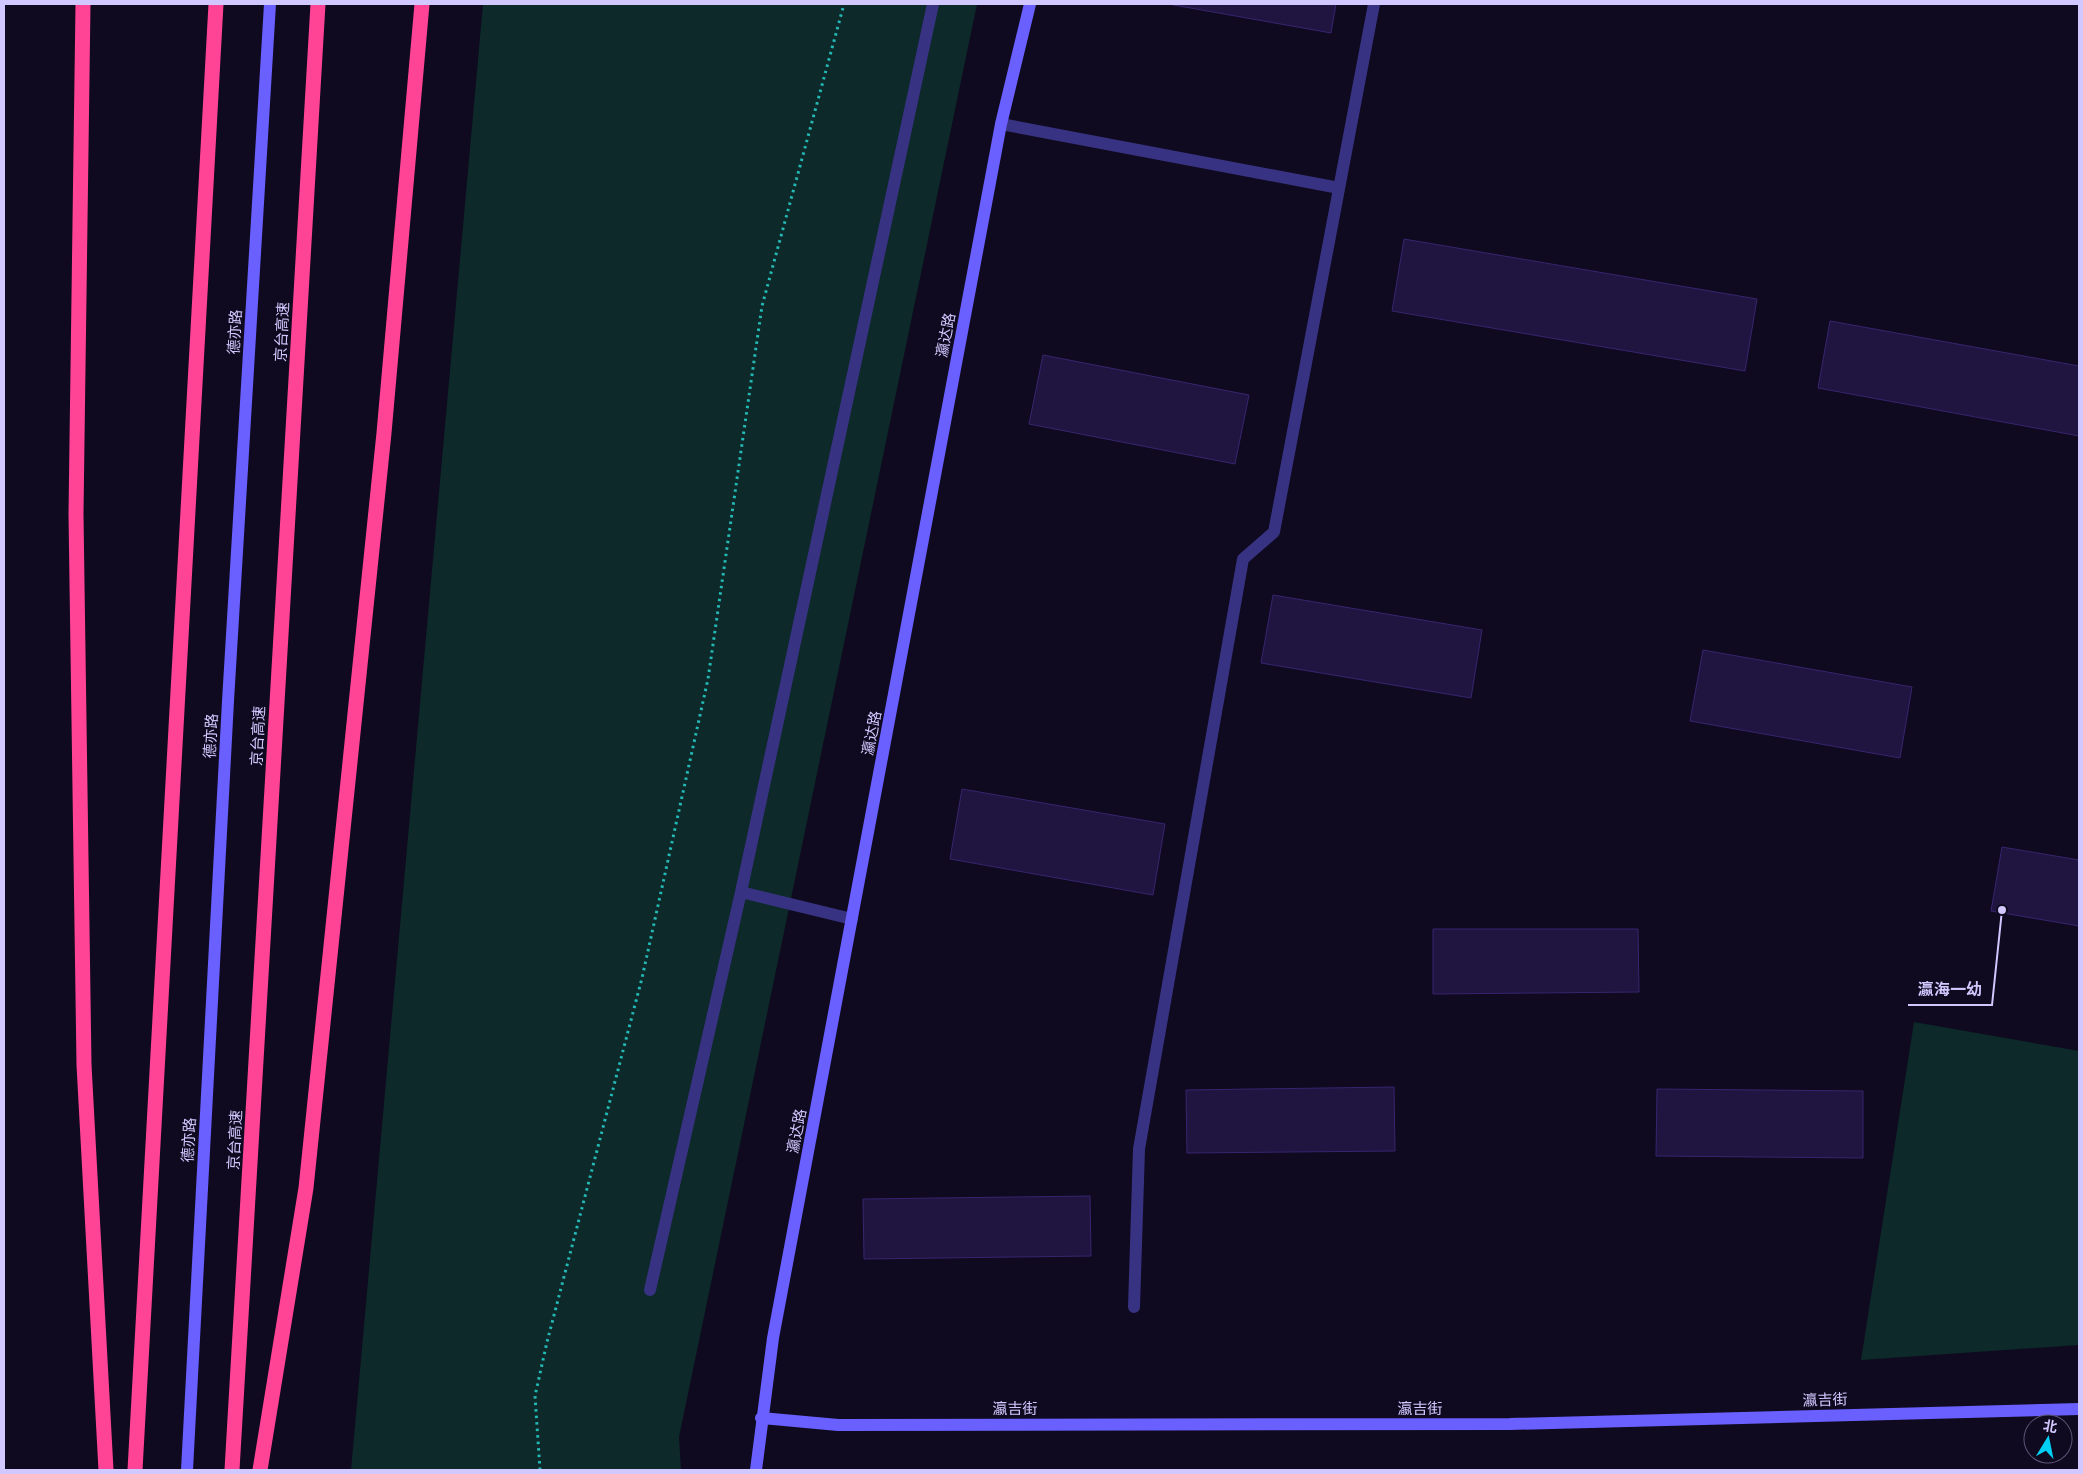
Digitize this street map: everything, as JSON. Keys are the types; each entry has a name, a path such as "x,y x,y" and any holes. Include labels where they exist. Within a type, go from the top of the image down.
{"highway":[{"path":"83,4 76,514 84,1065 106,1470"},
{"path":"135,1470 216,4"},
{"name":"京台高速","path":"232,1470 318,4"},
{"path":"260,1470 306,1188 384,433 422,4"}],"street":[{"name":"德亦路","path":"187,1470 228,701 270,4"},
{"path":"650,1290 741,892 933,4"},
{"name":"瀛达路","path":"756,1470 761,1418 773,1338 1001,124 1030,4"},
{"path":"1134,1307 1139,1149 1243,559 1274,532 1374,4"},
{"path":"1001,124 1339,188"},
{"path":"741,892 852,919"},
{"name":"瀛吉街","path":"761,1418 838,1424 1510,1424 2079,1409"}],"path":[{"path":"540,1470 535,1396 547,1342 642,978 708,679 762,306 844,4"}],"green space":[{"path":"483,4 977,4 679,1437 681,1470 351,1470"},
{"path":"1914,1022 2079,1051 2079,1345 1861,1360"}],"building":[{"path":"1168,4 1336,4 1331,33"},
{"path":"1404,239 1757,299 1745,371 1392,311"},
{"path":"1830,321 2079,366 2079,436 1818,388"},
{"path":"1043,355 1249,395 1235,464 1029,424"},
{"path":"1273,595 1482,630 1471,698 1261,663"},
{"path":"1703,650 1912,687 1900,758 1690,721"},
{"path":"962,789 1165,824 1153,895 950,859"},
{"path":"2002,847 2079,860 2079,926 1991,911"},
{"path":"1433,929 1638,929 1639,992 1433,994"},
{"path":"1394,1087 1395,1151 1187,1153 1186,1090"},
{"path":"1657,1089 1863,1091 1863,1158 1656,1156"},
{"path":"1090,1196 1091,1256 864,1259 863,1199"}],"place":[{"name":"瀛海一幼","path":"2002,910"}]}
